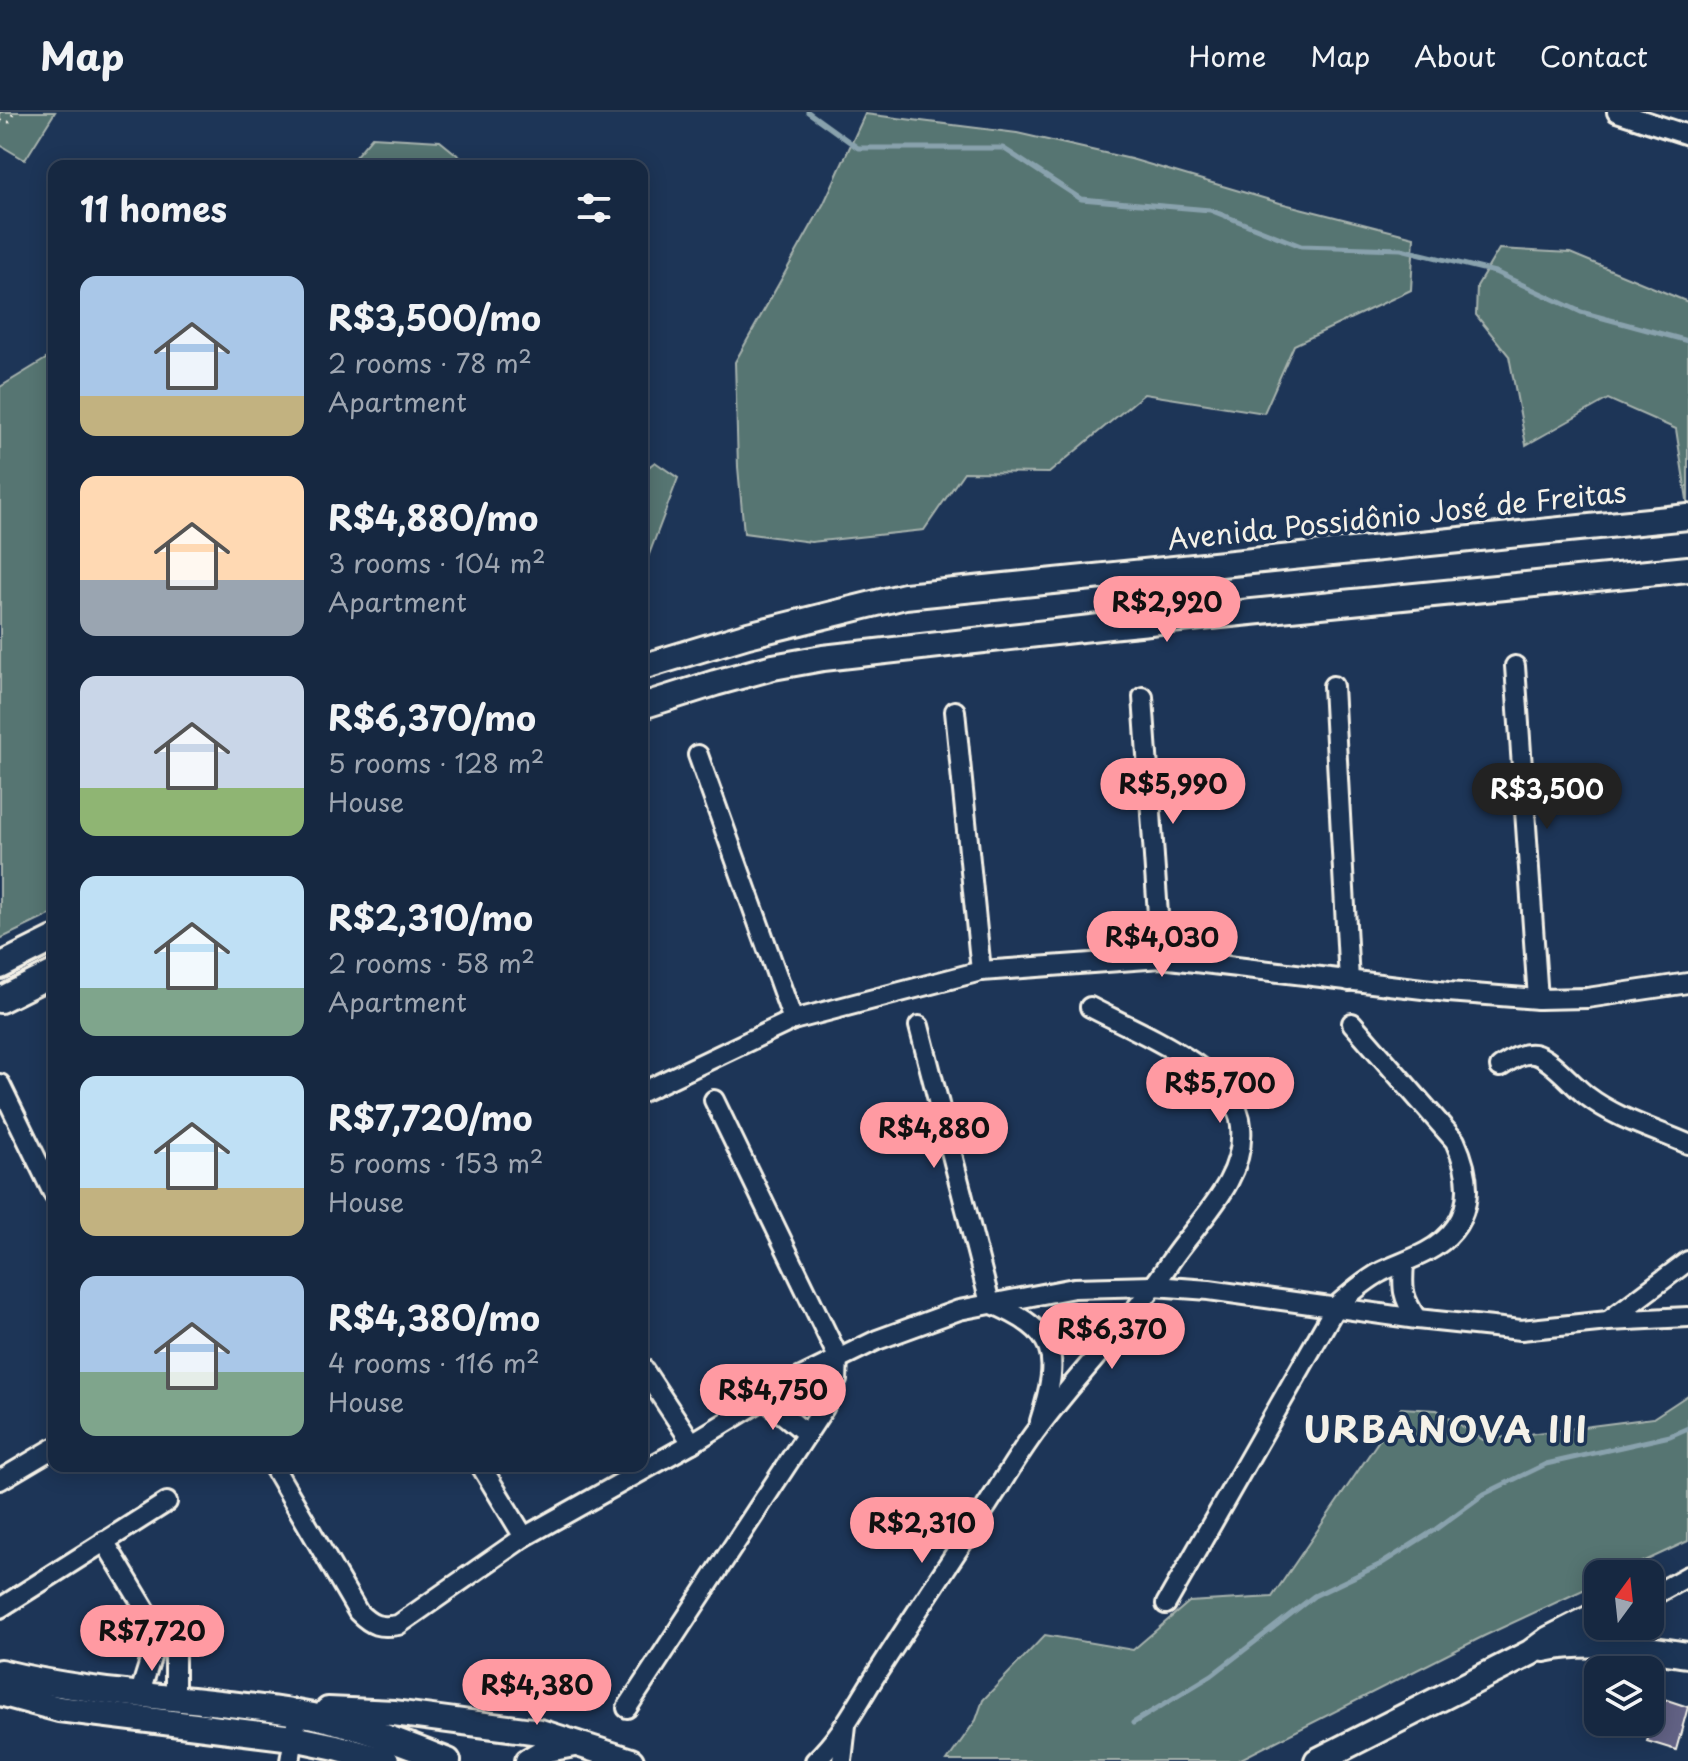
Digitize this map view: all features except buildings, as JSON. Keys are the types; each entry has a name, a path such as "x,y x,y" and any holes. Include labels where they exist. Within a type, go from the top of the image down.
{"street":[{"path":"1617,112 1688,135"},
{"name":"Avenida Possidônio José de Freitas","path":"648,665 748,635 905,596 1688,517"},
{"path":"648,704 729,679 823,658 1109,626 1688,569"},
{"path":"1515,666 1538,999"},
{"path":"1333,686 1349,981"},
{"path":"1143,697 1161,958"},
{"path":"955,711 981,971"},
{"path":"698,755 793,1020"},
{"path":"0,966 48,942"},
{"path":"648,1089 793,1020 981,971 1161,958 1491,997 1538,999 1611,995 1688,983"},
{"path":"0,1000 48,976"},
{"path":"815,1761 846,1725 1037,1429 1154,1286 1227,1186 1240,1158 1241,1125 1236,1106 1227,1090 1204,1068 1090,1007"},
{"path":"1166,1604 1336,1306 1365,1282 1430,1250 1455,1229 1464,1211 1469,1188 1466,1164 1455,1141 1352,1023"},
{"path":"919,1026 990,1303"},
{"path":"1500,1067 1519,1056 1533,1054 1545,1058 1574,1086 1605,1109 1688,1144"},
{"path":"0,1084 48,1183"},
{"path":"627,1708 824,1408 837,1380 838,1357 714,1100"},
{"path":"1608,1321 1688,1261"},
{"path":"1404,1263 1402,1289 1406,1303 1417,1319"},
{"path":"648,1468 838,1357 919,1323 990,1303 1074,1288 1154,1286 1209,1290 1521,1330 1688,1317"},
{"path":"990,1303 1008,1310 1035,1328 1046,1341 1052,1357 1049,1391 1037,1429"},
{"path":"648,1376 692,1443"},
{"path":"764,1399 807,1434"},
{"path":"0,1480 48,1452"},
{"path":"276,1472 358,1612 369,1623 380,1628 398,1625 524,1537 640,1472"},
{"path":"485,1472 524,1537"},
{"path":"0,1608 167,1502"},
{"path":"104,1541 175,1654 175,1700"},
{"path":"1664,1592 1684,1584"},
{"path":"1317,1761 1530,1653 1549,1639 1584,1621"},
{"path":"139,1696 159,1632"},
{"path":"1581,1643 1585,1640"},
{"path":"1530,1653 1581,1643 1620,1644 1688,1655"},
{"path":"0,1672 139,1696 298,1713 347,1725 448,1761"},
{"path":"0,1693 59,1709 292,1750 336,1747 386,1761"},
{"path":"0,1710 59,1709"},
{"path":"298,1713 332,1709 471,1722 540,1732 631,1761"},
{"path":"292,1750 298,1713"},
{"path":"842,1761 846,1725"},
{"path":"528,1761 548,1749 574,1744"}],"path":[{"path":"0,121 9,122 14,112"}],"green space":[{"path":"0,112 55,112 25,160 0,145"},
{"path":"865,114 1017,133 1131,159 1280,203 1414,237 1411,290 1294,345 1264,413 1144,394 1049,473 964,472 924,530 811,542 744,533 738,467 735,362 824,203"},
{"path":"372,137 440,141 464,160 352,160"},
{"path":"1499,249 1570,253 1688,302 1688,506 1676,429 1608,399 1526,445 1509,356 1476,315 1477,286"},
{"path":"48,358 48,916 0,939 0,387"},
{"path":"655,462 678,478 648,557 648,467"},
{"path":"1688,1395 1688,1541 1647,1560 1584,1560 1584,1590 1484,1636 1237,1761 947,1761 976,1720 983,1700 1045,1635 1133,1650 1189,1602 1272,1597 1401,1408 1437,1410 1483,1440 1653,1418"}],"waterway":[{"path":"808,112 858,148 1003,148 1081,199 1210,210 1301,246 1401,249 1495,272 1581,312 1688,341"},
{"path":"1133,1723 1212,1675 1314,1596 1381,1564 1484,1494 1546,1464 1670,1436 1688,1428"}],"district":[{"name":"URBANOVA III","path":"1446,1430"}]}
